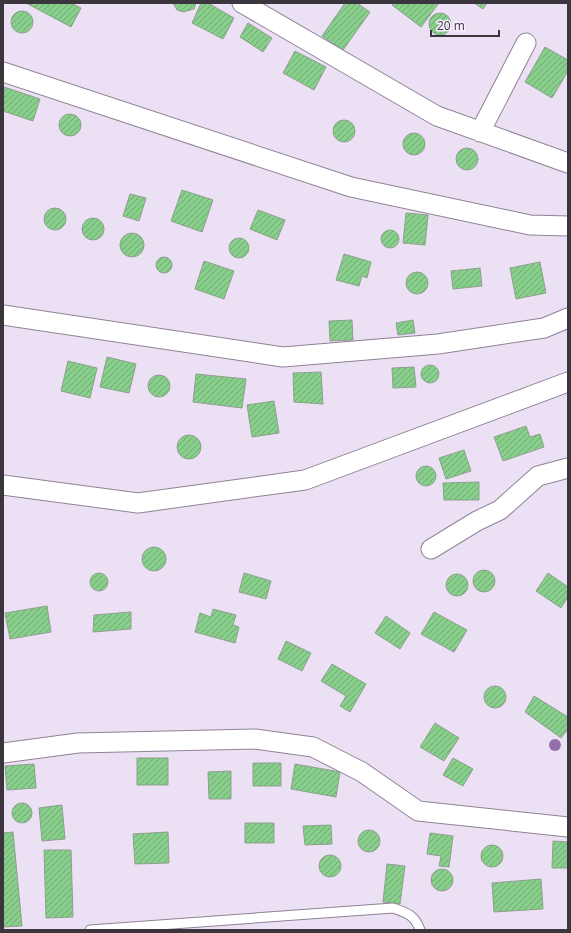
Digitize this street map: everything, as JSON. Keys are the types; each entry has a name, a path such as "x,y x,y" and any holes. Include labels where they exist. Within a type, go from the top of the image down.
{"street":[{"path":"242,3 437,116 568,163"},
{"path":"480,132 526,43"},
{"path":"3,72 351,187 530,225 568,226"},
{"path":"3,315 283,357 438,344 544,328 568,318"},
{"path":"3,485 138,503 305,480 568,382"},
{"path":"430,549 477,521 500,510 538,476 568,468"},
{"path":"3,753 85,742 255,739 313,747 362,772 418,812 568,827"}],"lane":[{"path":"90,930 393,908 408,913 417,920 420,930"}],"building":[{"path":"26,3 71,3 81,8 71,27"},
{"path":"173,3 196,3 194,9 183,12 177,10"},
{"path":"201,3 208,3 234,18 223,39 192,23"},
{"path":"345,3 357,3 370,12 343,50 322,36"},
{"path":"394,3 439,3 421,27 392,5"},
{"path":"474,3 487,3 483,9"},
{"path":"18,11 26,11 33,18 33,26 26,33 18,33 11,26 11,18"},
{"path":"440,13 448,16 451,24 448,32 440,35 432,32 429,24 432,16"},
{"path":"248,23 272,38 263,52 240,37"},
{"path":"545,47 568,60 568,71 552,98 525,82"},
{"path":"295,51 326,67 314,90 283,73"},
{"path":"4,87 40,99 33,121 3,111"},
{"path":"70,114 78,117 81,125 78,133 70,136 62,133 59,125 62,117"},
{"path":"344,120 352,123 355,131 352,139 344,142 336,139 333,131 336,123"},
{"path":"414,133 422,136 425,144 422,152 414,155 406,152 403,144 406,136"},
{"path":"467,148 475,151 478,159 475,167 467,170 459,167 456,159 459,151"},
{"path":"182,190 213,200 202,232 171,221"},
{"path":"130,194 146,198 139,221 123,216"},
{"path":"55,208 59,209 65,215 65,223 59,229 55,230 51,229 45,223 44,219 45,215 51,209"},
{"path":"258,210 285,220 277,240 250,229"},
{"path":"406,213 428,215 425,245 403,243"},
{"path":"93,218 101,221 104,229 101,237 93,240 85,237 82,229 85,221"},
{"path":"390,230 396,233 399,239 396,245 390,248 384,245 381,239 384,233"},
{"path":"132,233 137,234 143,240 143,250 137,256 132,257 127,256 121,250 120,245 121,240 127,234"},
{"path":"239,238 246,241 249,248 246,255 239,258 232,255 229,248 232,241"},
{"path":"344,254 371,262 367,278 362,276 359,286 336,280"},
{"path":"164,257 170,259 172,265 170,271 164,273 158,271 156,265 158,259"},
{"path":"204,261 234,271 224,299 195,289"},
{"path":"540,262 546,293 516,299 510,268"},
{"path":"480,268 482,286 453,289 451,271"},
{"path":"417,272 425,275 428,283 425,291 417,294 409,291 406,283 409,275"},
{"path":"352,320 353,340 330,341 329,321"},
{"path":"413,320 415,333 398,335 396,323"},
{"path":"107,357 136,364 129,393 100,387"},
{"path":"68,361 97,368 90,398 61,391"},
{"path":"426,365 434,365 439,370 437,381 434,383 426,383 421,378 421,370"},
{"path":"414,367 416,387 393,388 392,368"},
{"path":"321,372 323,404 294,402 293,373"},
{"path":"196,374 246,379 242,408 193,402"},
{"path":"159,375 167,378 170,386 167,394 159,397 151,394 148,386 151,378"},
{"path":"274,401 279,433 252,437 247,405"},
{"path":"526,426 530,437 540,434 544,447 503,461 494,437"},
{"path":"189,435 194,436 200,442 200,452 194,458 189,459 184,458 178,452 177,447 178,442 184,436"},
{"path":"464,450 471,471 446,479 439,458"},
{"path":"426,466 433,469 436,476 433,483 426,486 419,483 416,476 419,469"},
{"path":"479,482 479,500 444,500 443,483"},
{"path":"154,547 162,551 166,559 162,567 154,571 146,567 142,559 146,551"},
{"path":"480,570 488,570 495,577 495,585 488,592 480,592 473,585 473,577"},
{"path":"95,573 103,573 108,578 106,589 103,591 95,591 90,586 90,578"},
{"path":"244,573 271,581 266,599 239,592"},
{"path":"548,573 568,587 568,597 561,608 536,591"},
{"path":"453,574 461,574 468,581 468,589 461,596 453,596 446,589 446,581"},
{"path":"47,606 51,632 10,639 5,613"},
{"path":"213,609 236,615 233,625 239,627 235,643 195,632 200,613 211,617"},
{"path":"131,612 131,629 93,632 94,615"},
{"path":"434,612 467,630 454,652 421,634"},
{"path":"386,616 410,633 400,649 375,633"},
{"path":"286,641 311,653 302,671 278,659"},
{"path":"332,664 366,684 350,712 340,706 346,696 321,681"},
{"path":"495,686 503,689 506,697 503,705 495,708 487,705 484,697 487,689"},
{"path":"534,696 568,717 568,729 561,738 525,712"},
{"path":"435,723 459,738 444,761 420,747"},
{"path":"137,758 168,758 168,785 137,785"},
{"path":"453,758 473,769 463,786 443,775"},
{"path":"253,763 281,763 281,786 253,786"},
{"path":"34,764 36,788 7,790 5,766"},
{"path":"295,764 340,772 336,797 291,789"},
{"path":"231,771 231,799 209,799 208,772"},
{"path":"22,803 29,806 32,813 29,820 22,823 15,820 12,813 15,806"},
{"path":"62,805 65,839 42,841 39,808"},
{"path":"245,823 274,823 274,843 245,843"},
{"path":"331,825 332,844 305,845 303,826"},
{"path":"369,830 377,833 380,841 377,849 369,852 361,849 358,841 361,833"},
{"path":"13,832 22,926 3,927 3,833"},
{"path":"168,832 169,863 135,864 133,834"},
{"path":"430,833 453,836 449,867 439,866 441,856 427,854"},
{"path":"553,841 568,842 568,868 552,868"},
{"path":"488,845 496,845 503,852 503,860 496,867 488,867 481,860 481,852"},
{"path":"44,850 71,850 73,917 46,918"},
{"path":"326,855 334,855 341,862 341,870 334,877 326,877 319,870 319,862"},
{"path":"387,864 405,866 400,904 383,902"},
{"path":"438,869 446,869 453,876 453,884 446,891 438,891 431,884 431,876"},
{"path":"541,879 543,909 494,912 492,883"}]}
